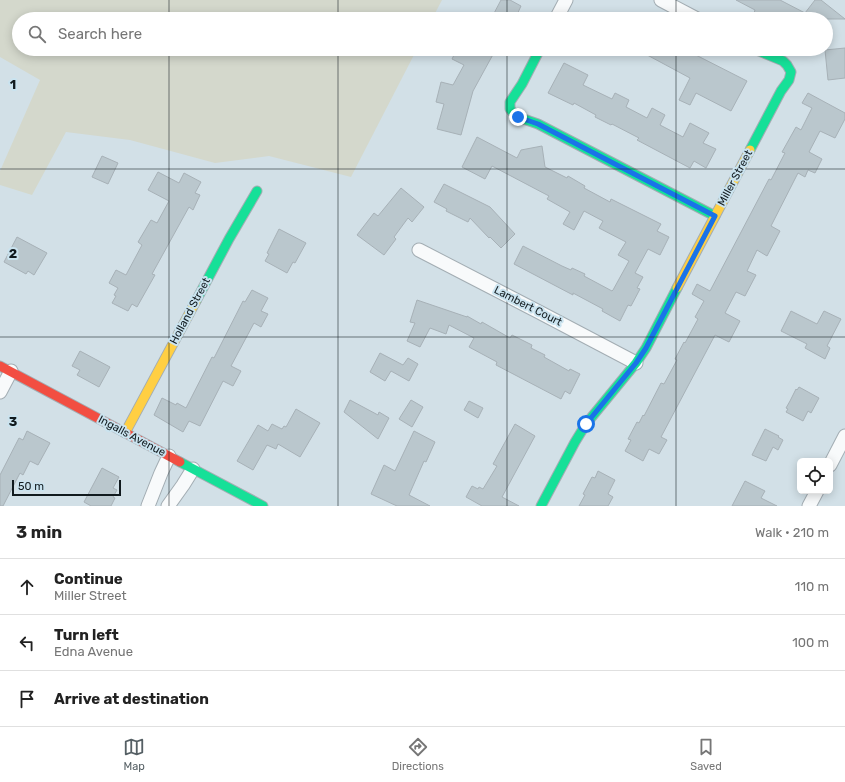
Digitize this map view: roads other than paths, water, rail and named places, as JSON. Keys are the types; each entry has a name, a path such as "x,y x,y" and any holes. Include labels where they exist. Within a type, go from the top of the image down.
{"street":[{"path":"560,12 566,0"},
{"path":"661,0 684,12"},
{"path":"536,56 522,84 510,102 510,109 514,114 518,117 538,124 715,216"},
{"name":"Miller Street","path":"541,506 586,424 636,363 646,348 781,91 788,84 791,74 790,68 783,61 771,56"},
{"name":"Holland Street","path":"125,433 225,246 257,191"},
{"name":"Lambert Court","path":"419,250 636,363"},
{"path":"0,392 5,368"},
{"name":"Ingalls Avenue","path":"5,368 263,506"},
{"path":"833,459 845,436"},
{"path":"148,506 169,456"},
{"path":"168,506 193,469"},
{"path":"809,506 815,494"}]}
